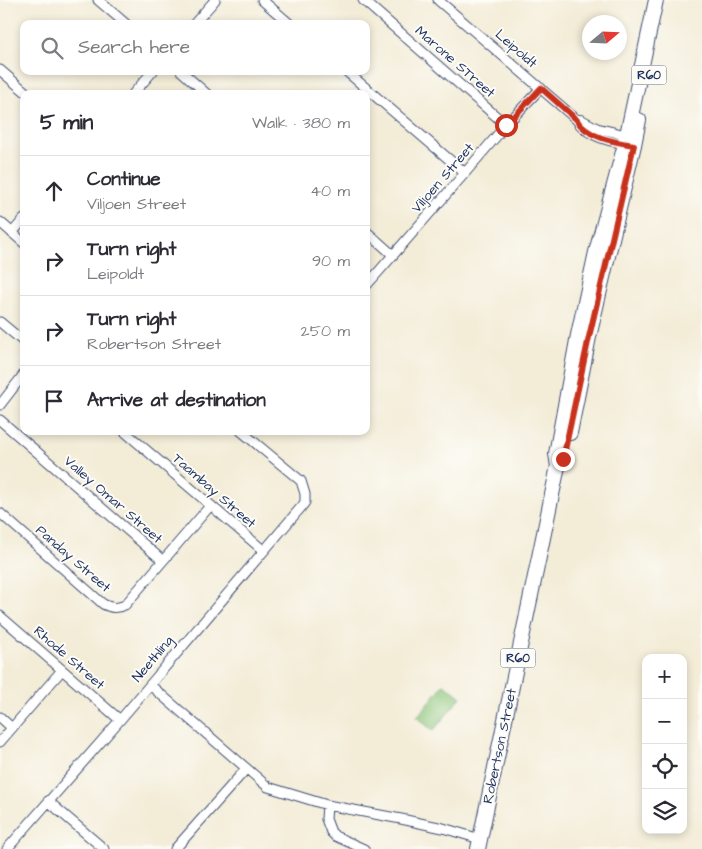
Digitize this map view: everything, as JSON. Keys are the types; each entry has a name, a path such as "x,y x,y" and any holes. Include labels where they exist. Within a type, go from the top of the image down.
{"main road":[{"name":"Robertson Street","path":"630,140 656,0"},
{"name":"Robertson Street","path":"479,844 558,466 556,454 578,335 596,252 630,140 665,0"}],"street":[{"path":"98,0 121,20"},
{"path":"198,20 215,0"},
{"path":"262,0 285,20"},
{"name":"Marone STreet","path":"363,0 506,125"},
{"name":"Leipoldt","path":"438,0 576,119 630,140"},
{"path":"0,70 23,90"},
{"path":"136,90 150,75"},
{"path":"186,75 202,90"},
{"path":"351,75 368,90"},
{"name":"Viljoen Street","path":"370,281 506,125 541,88"},
{"path":"370,92 465,173"},
{"path":"0,222 20,240"},
{"path":"12,233 20,224"},
{"path":"370,235 393,255"},
{"path":"0,322 20,339"},
{"path":"0,405 20,379"},
{"name":"Valley Omar Street","path":"0,420 162,560"},
{"name":"Taambay Street","path":"133,435 210,506 264,552"},
{"name":"Neethling","path":"7,849 304,505 305,494 301,481 246,435"},
{"name":"Panday Street","path":"0,513 103,604 111,608 119,608 125,605 210,506"},
{"name":"Rhode Street","path":"0,616 120,720"},
{"path":"0,742 62,670"},
{"path":"150,685 268,787 327,805 443,828 479,844"},
{"path":"0,717 12,728"},
{"path":"175,849 246,769"},
{"path":"48,801 104,849"},
{"path":"327,805 326,819 331,832 335,836 364,849"}],"green space":[{"path":"444,684 461,697 433,731 417,717"}],"route":[{"path":"506,125 541,88 589,131 604,139 634,145 589,337 563,459"}]}
